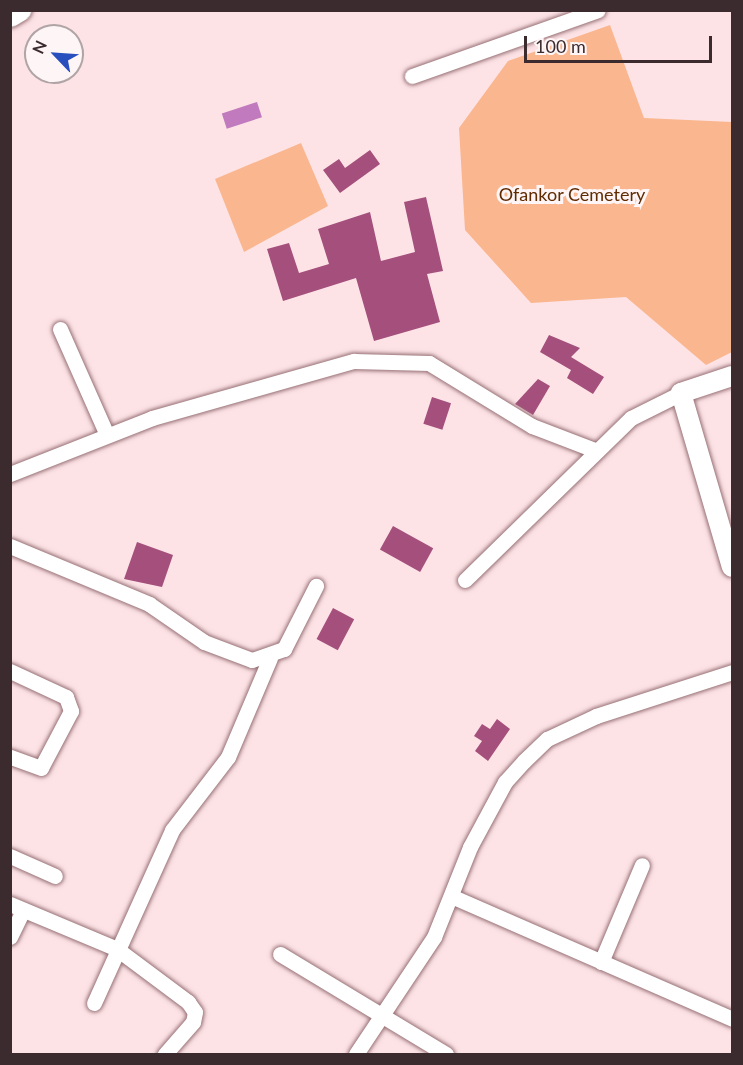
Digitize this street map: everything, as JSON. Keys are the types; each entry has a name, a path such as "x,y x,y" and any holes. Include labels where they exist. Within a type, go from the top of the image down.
{"main road":[{"path":"10,16 20,10"}],"street":[{"path":"412,76 598,10"},
{"path":"60,329 107,435"},
{"path":"10,474 107,435 323,367 408,360 429,363 532,426 595,450"},
{"path":"465,580 595,450 644,409 681,393 732,376"},
{"path":"681,393 730,540 732,567"},
{"path":"11,547 149,604 228,654 270,658"},
{"path":"94,1003 172,830 228,757 270,658 297,632 316,586"},
{"path":"10,671 66,697 71,711 41,768 10,757"},
{"path":"356,1054 434,937 505,782 547,739 596,716 732,672"},
{"path":"10,856 55,876"},
{"path":"601,962 642,864"},
{"path":"451,896 732,1019"},
{"path":"10,937 17,907 117,949 159,977 195,1012 190,1028 165,1054"},
{"path":"280,954 446,1054"}],"green space":[{"name":"Ofankor Cemetery","path":"610,25 644,118 732,122 732,352 706,365 626,297 531,303 465,230 459,128 508,61"},
{"path":"301,143 328,206 244,252 215,179"}],"shaded area":[{"path":"257,102 262,117 227,129 222,113"}],"building":[{"path":"370,150 380,164 340,193 323,170 339,159 345,168"},
{"path":"426,197 443,271 427,274 440,322 374,341 356,278 283,301 267,249 289,243 299,273 329,264 318,229 370,212 381,261 415,252 404,202"},
{"path":"549,335 580,348 571,357 604,377 593,394 567,378 571,370 540,352"},
{"path":"538,379 550,386 533,415 515,404"},
{"path":"432,397 451,403 442,430 423,424"},
{"path":"393,526 433,548 420,572 380,550"},
{"path":"137,542 173,555 162,587 124,579"},
{"path":"333,608 354,619 338,650 317,639"},
{"path":"497,719 510,729 488,761 475,751 482,741 474,736 482,724 490,729"}]}
